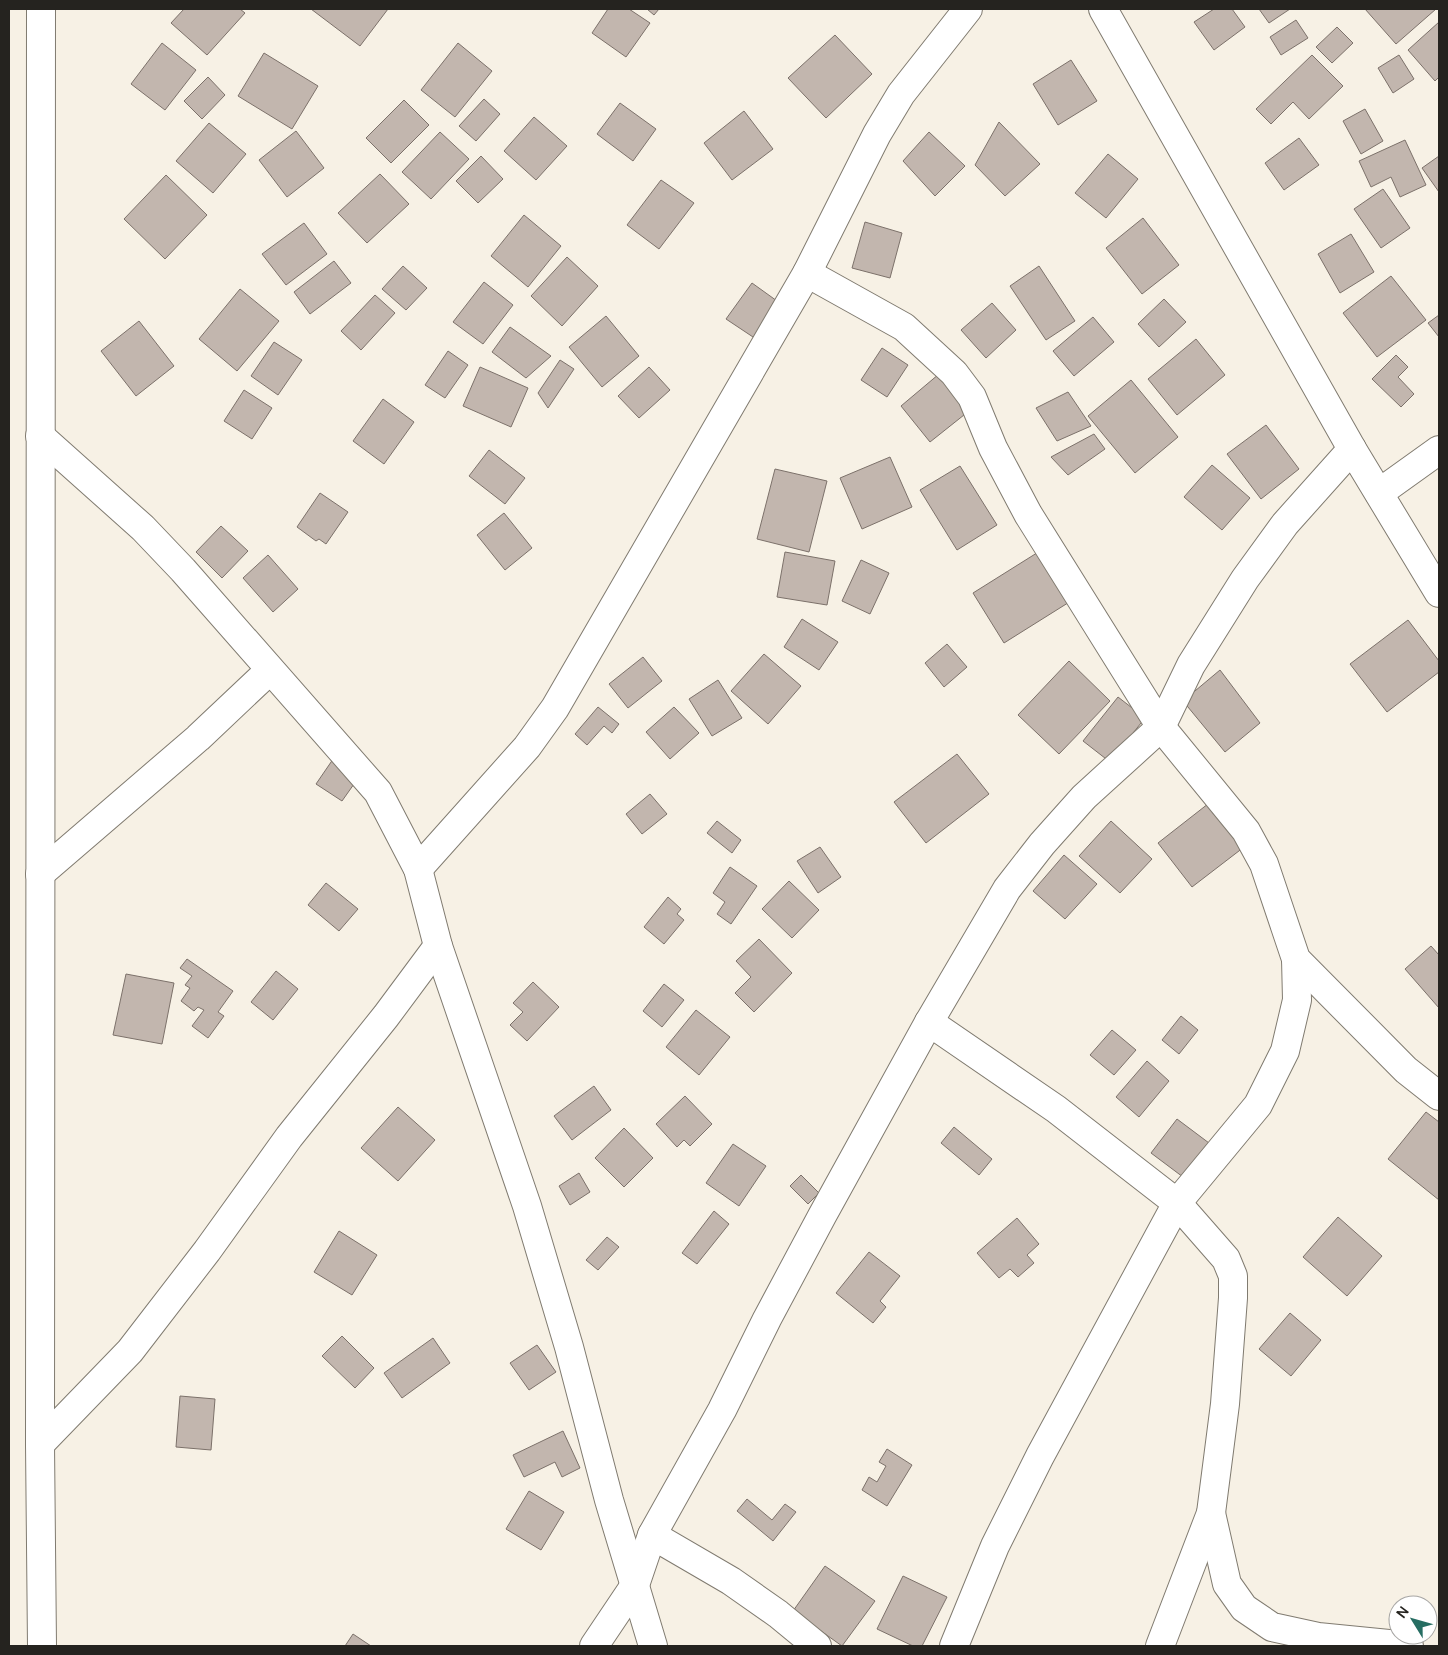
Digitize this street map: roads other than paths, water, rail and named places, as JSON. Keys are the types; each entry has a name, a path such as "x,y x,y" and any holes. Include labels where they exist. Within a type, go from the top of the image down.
{"street":[{"path":"418,869 527,747 555,708 807,272 877,134 901,94 968,9"},
{"path":"1103,9 1352,449 1439,593"},
{"path":"42,1646 40,1444 40,436 46,14"},
{"path":"807,272 904,327 954,373 972,396 994,448 1028,514 1161,727 1246,831 1264,864 1296,959 1298,1000 1285,1051 1258,1105 1177,1203 1040,1456 996,1546 954,1646"},
{"path":"40,436 143,528 183,570 378,792 418,869 438,946 527,1206 569,1347 609,1500 652,1646"},
{"path":"594,1646 635,1585 652,1535 722,1410 766,1319 928,1022 1007,889 1042,844 1084,797 1161,727 1191,665 1245,579 1285,524 1352,449"},
{"path":"1379,493 1439,450"},
{"path":"40,874 198,738 270,670"},
{"path":"40,1444 130,1351 207,1251 289,1137 386,1016 438,946"},
{"path":"1296,959 1406,1070 1439,1096"},
{"path":"928,1022 1056,1109 1177,1203 1226,1259 1233,1276 1225,1404 1211,1513 1160,1646"},
{"path":"1211,1513 1227,1584 1244,1608 1272,1627 1318,1637 1409,1646"},
{"path":"652,1535 731,1581 778,1614 817,1646"}]}
